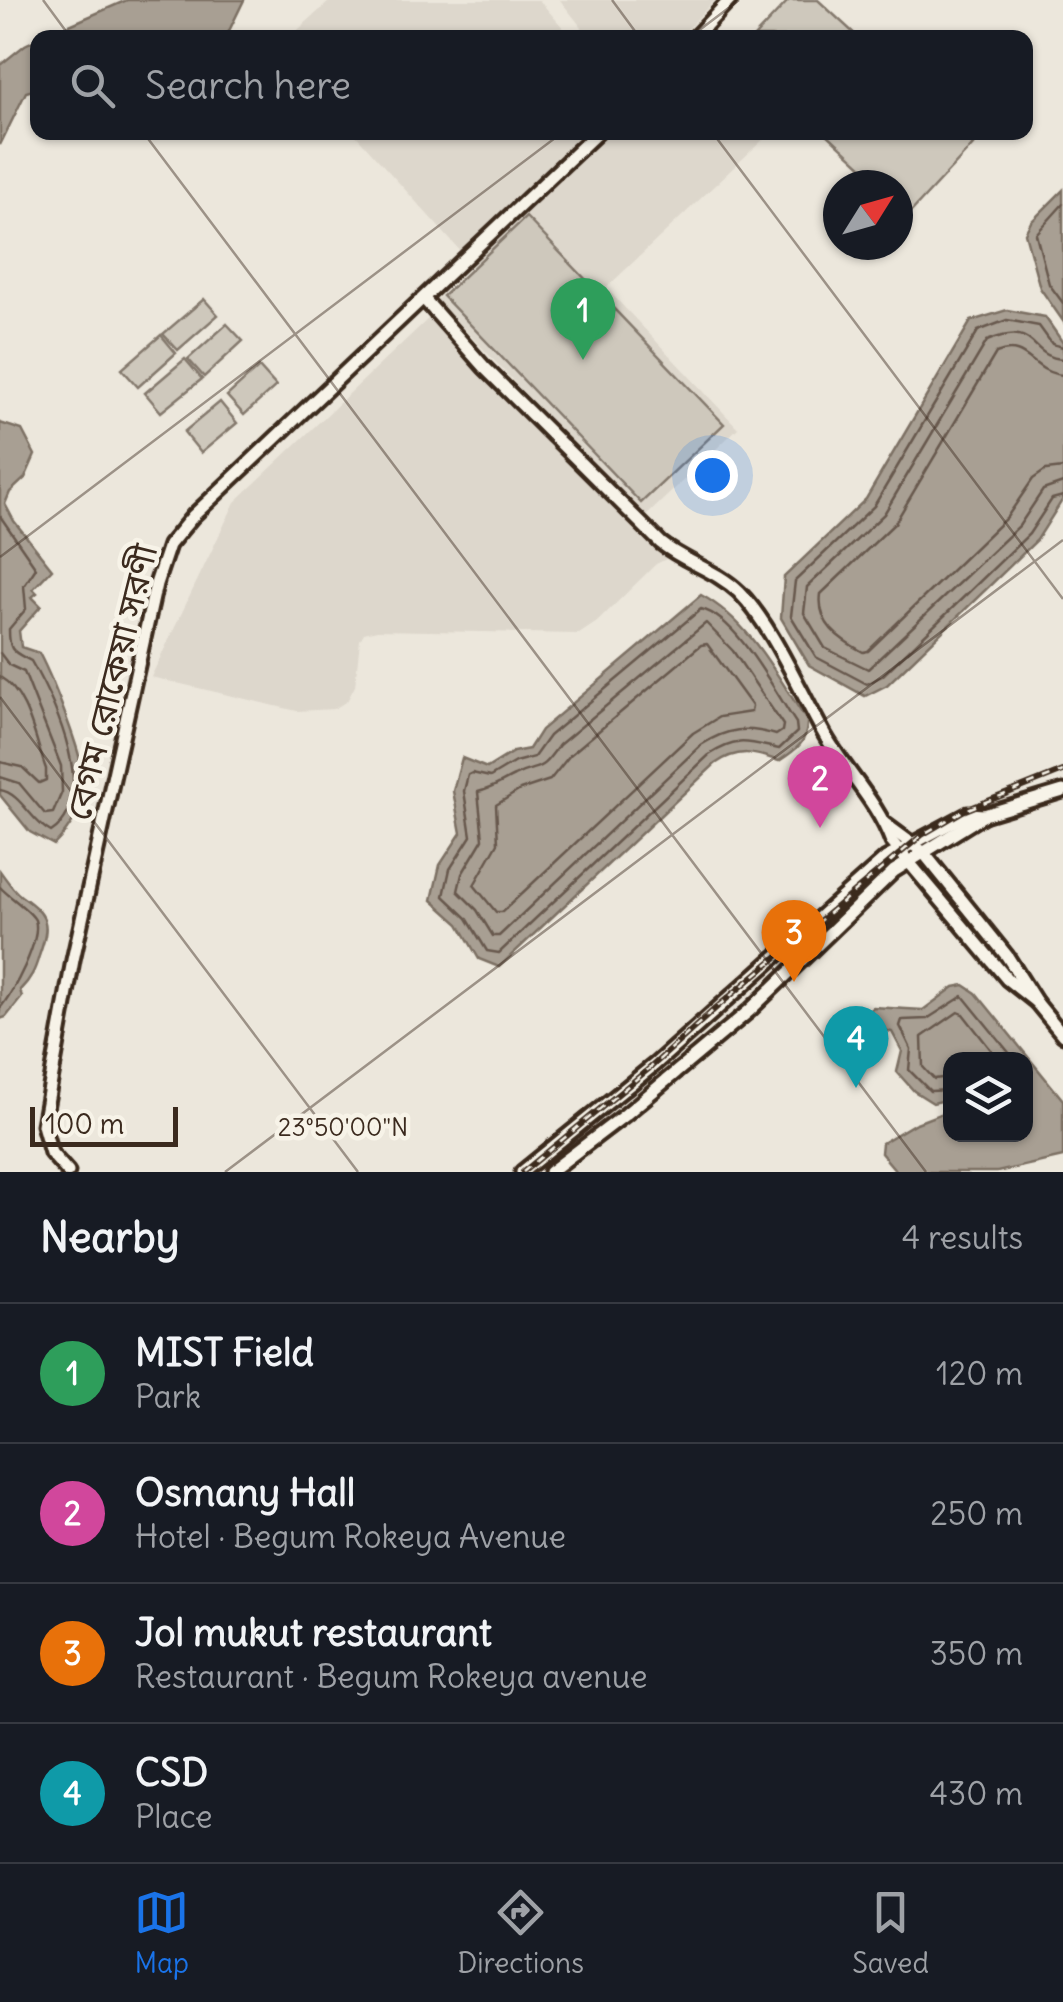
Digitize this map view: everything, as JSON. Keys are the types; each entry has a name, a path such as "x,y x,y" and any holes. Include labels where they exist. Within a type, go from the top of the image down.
{"street":[{"path":"702,30 730,0"},
{"name":"বেগম রোকেয়া সরণী","path":"68,1172 51,1153 43,1125 77,941 156,584 169,544 193,516 590,140"},
{"path":"424,298 484,367 661,543 681,559 712,571 740,593 766,630 828,741 885,824 892,842 1007,978 1036,1002"},
{"path":"550,1172 749,1011 910,860 918,848 968,814 984,815 1063,791"},
{"path":"885,824 918,848 1007,956 1063,1035"},
{"path":"522,1172 640,1078 874,868 900,850 918,848"}],"shaded area":[{"path":"331,0 539,0 565,30 298,30"},
{"path":"560,0 715,0 687,30 584,30"},
{"path":"789,0 818,0 850,30 761,30"},
{"path":"360,140 763,140 606,288 738,428 643,519 437,300 473,265"},
{"path":"834,140 968,140 973,145 913,210 913,170 866,170"},
{"path":"526,217 724,424 641,503 443,296"},
{"path":"204,299 218,315 178,350 163,334"},
{"path":"429,318 668,558 656,564 597,622 579,634 377,630 364,633 355,686 347,701 334,709 297,711 151,677 235,502"},
{"path":"227,324 243,341 204,377 188,359"},
{"path":"161,335 176,353 138,387 122,369"},
{"path":"185,359 202,379 161,412 145,393"},
{"path":"259,367 276,386 244,415 227,396"},
{"path":"220,402 237,423 201,453 184,432"}],"water":[{"path":"127,0 244,0 229,30 58,30"},
{"path":"30,42 30,91 0,145 0,65"},
{"path":"1063,190 1063,321 1040,288 1025,233"},
{"path":"1007,310 1045,317 1063,343 1063,499 1037,540 887,685 865,696 809,665 781,618 784,577 866,499 971,321"},
{"path":"0,423 22,430 35,455 25,478 10,492 5,504 52,569 33,589 37,593 32,597 41,606 19,631 21,647 39,653 69,725 83,774 76,816 54,845 30,832 0,795"},
{"path":"701,595 734,619 761,651 807,721 803,740 779,761 746,753 715,764 499,967 479,959 459,924 432,900 440,865 461,833 453,791 462,758 487,768 513,752 529,749 541,730"},
{"path":"0,871 42,915 46,928 34,970 20,990 22,997 0,1019"},
{"path":"964,985 976,993 1024,1052 943,1052 943,1101 933,1103 914,1091 897,1072 902,1051 892,1032 869,1026 863,1017 873,1007 923,1010 954,987"},
{"path":"1033,1063 1063,1100 1063,1157 997,1172 897,1172 881,1153 882,1143 943,1113 943,1142 1033,1142"}],"railway":[{"path":"523,1172 922,835 963,811 1063,771"}],"place":[{"name":"MIST Field","path":"583,360"},
{"name":"Osmany Hall","path":"820,828"},
{"name":"Jol mukut restaurant","path":"794,982"},
{"name":"CSD","path":"856,1088"}]}
